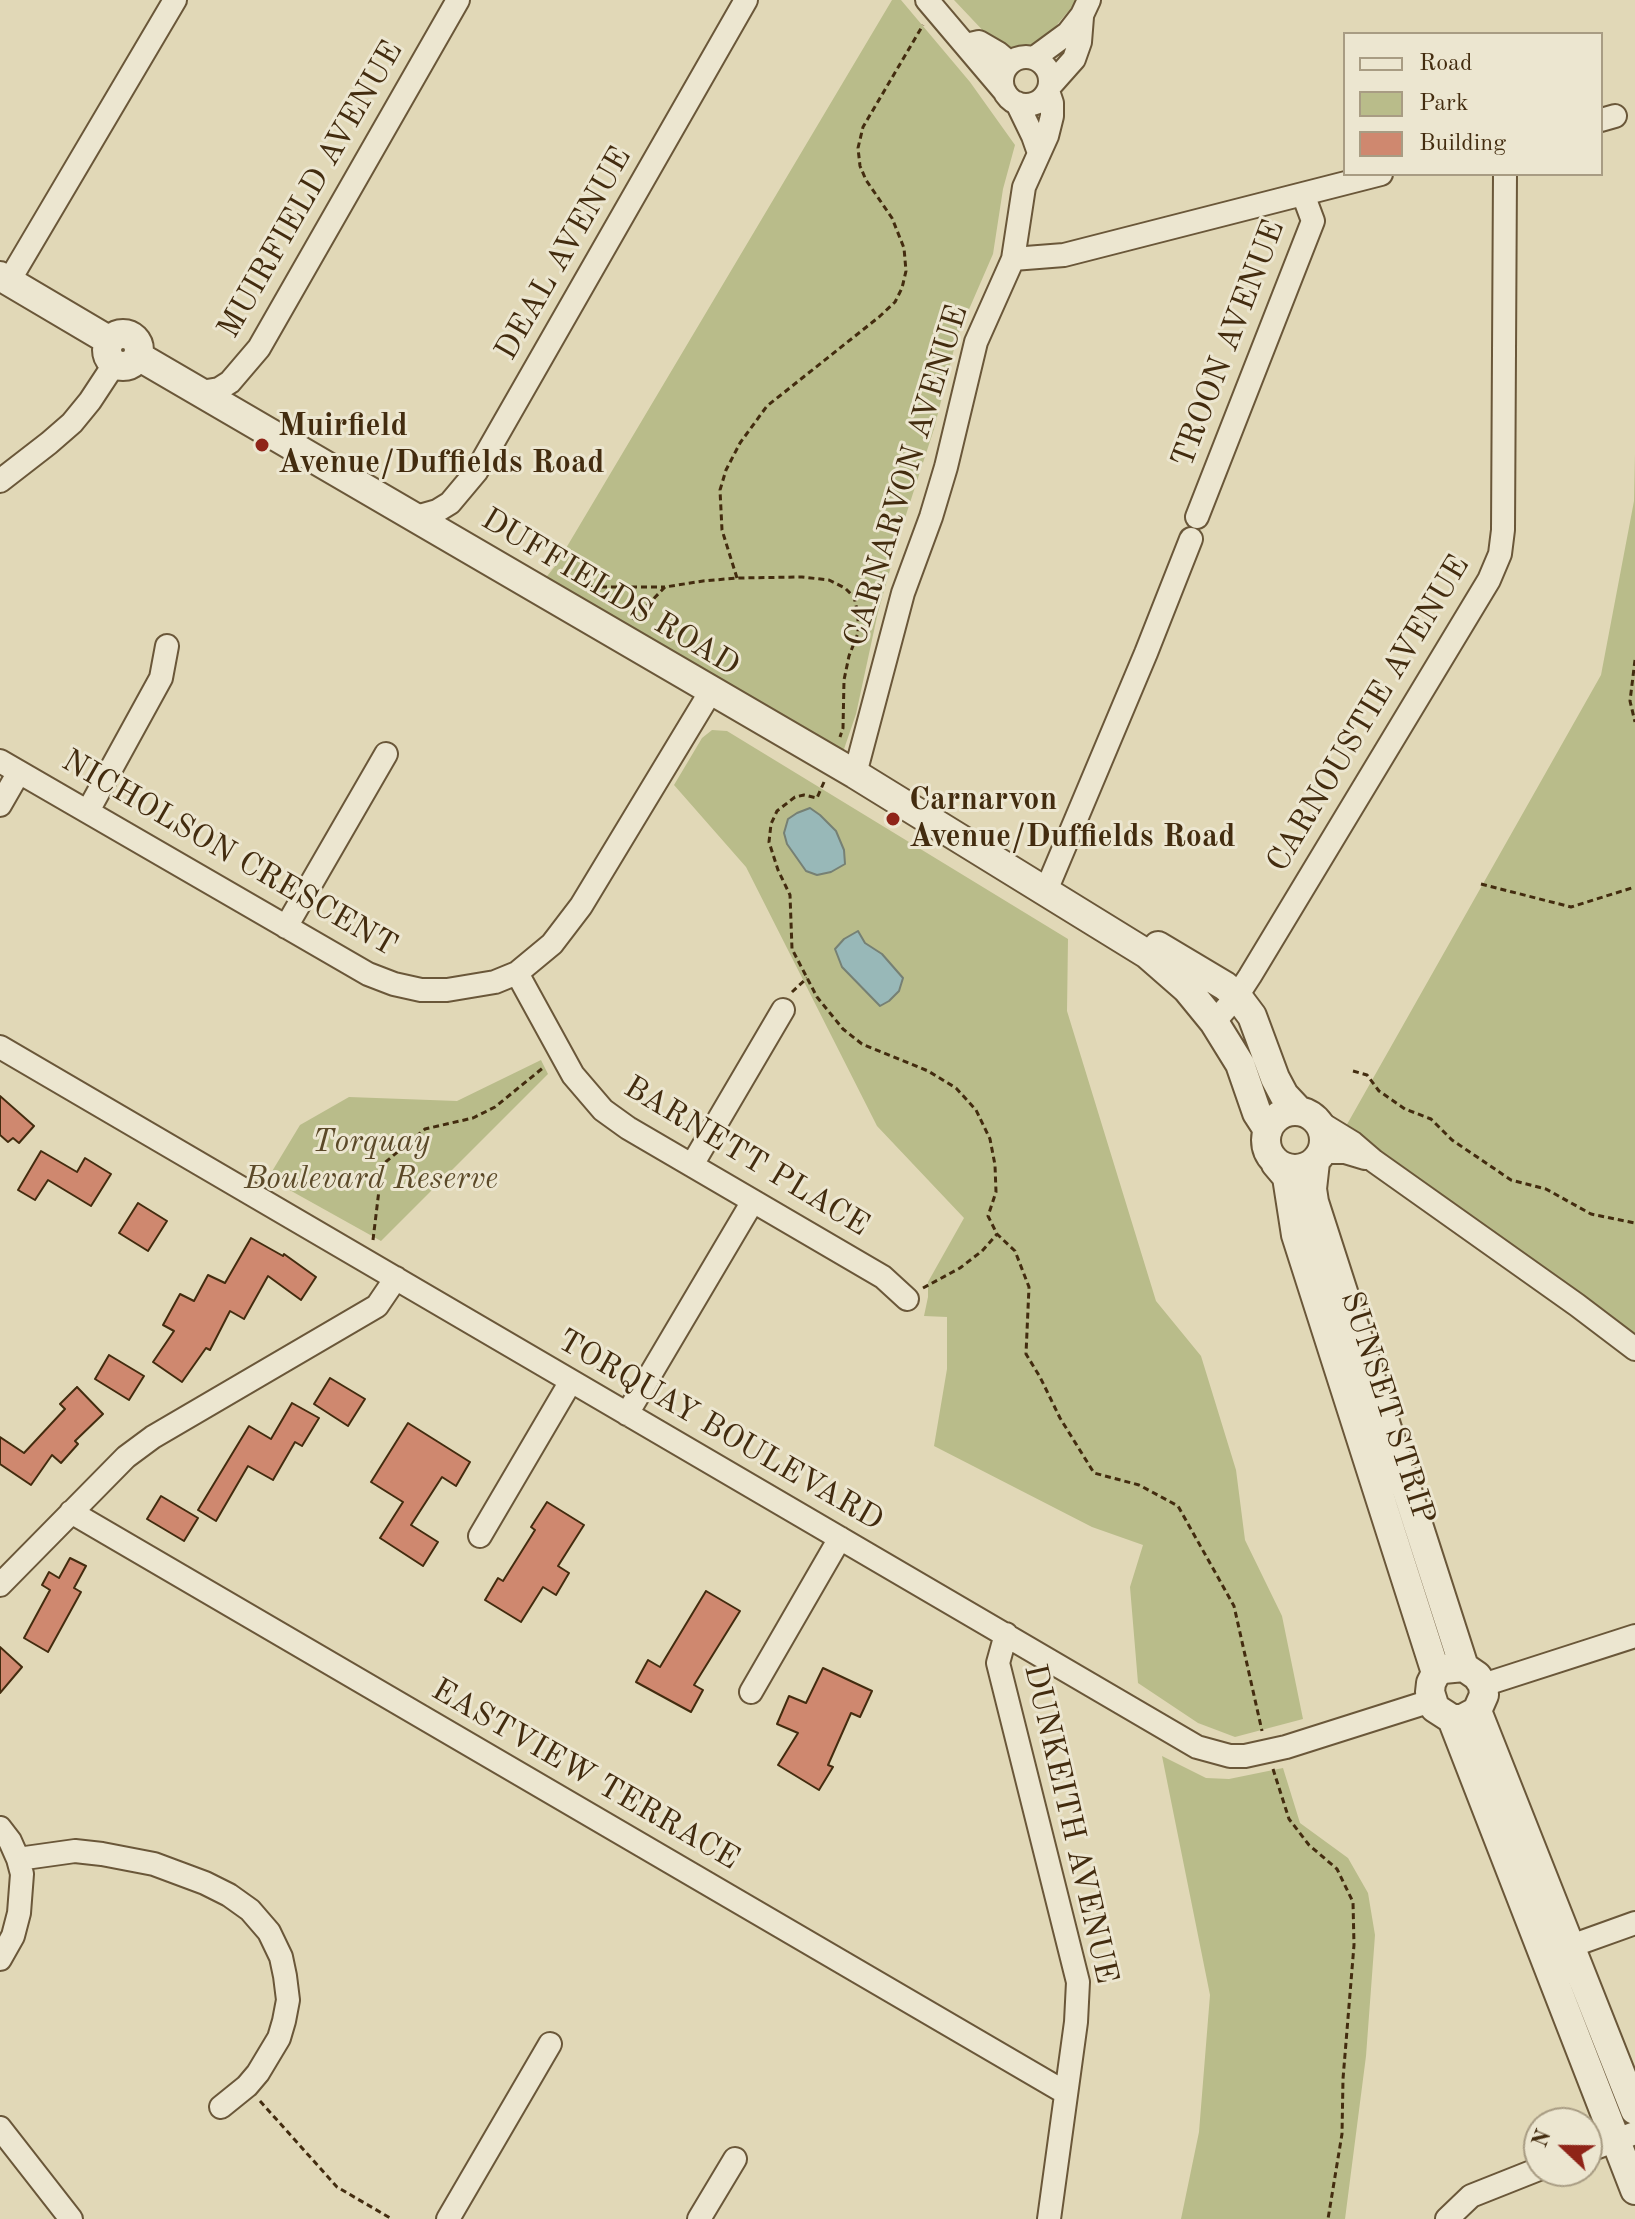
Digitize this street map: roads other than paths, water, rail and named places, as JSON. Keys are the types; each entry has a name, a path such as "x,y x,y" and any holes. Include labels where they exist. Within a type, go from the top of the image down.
{"street":[{"path":"4,278 175,0"},
{"name":"MUIRFIELD AVENUE","path":"201,392 219,389 230,382 259,348 458,0"},
{"name":"DEAL AVENUE","path":"416,517 437,511 450,503 476,472 746,0"},
{"path":"930,4 979,63 1011,97 1024,105 1038,102 1074,59 1086,8"},
{"path":"1034,58 1062,38 1086,8"},
{"path":"966,45 979,42 1010,63"},
{"path":"1039,153 1003,77 1010,63 1021,57 1034,58 1049,72 1049,89"},
{"name":"CARNARVON AVENUE","path":"843,768 931,517 976,342 1013,259 1024,187 1047,136 1052,116 1049,89"},
{"path":"1013,259 1064,255 1373,176"},
{"name":"CARNOUSTIE AVENUE","path":"1214,1022 1237,996 1496,567 1503,530 1505,176"},
{"name":"TROON AVENUE","path":"1197,517 1313,221 1303,194"},
{"name":"DUFFIELDS ROAD","path":"4,278 121,353 201,392 843,768 1147,954 1187,989 1214,1022 1240,1064 1257,1113 1268,1130"},
{"path":"0,481 72,423 121,353"},
{"path":"1045,893 1191,539"},
{"path":"88,811 161,678 167,646"},
{"name":"NICHOLSON CRESCENT","path":"10,766 368,974 421,990 447,990 495,982 517,973 552,944 581,906 711,691"},
{"path":"286,927 386,754"},
{"path":"0,805 10,766"},
{"name":"DUFFIELDS ROAD","path":"1045,893 1166,950 1237,996 1252,1016 1284,1095 1308,1116"},
{"name":"BARNETT PLACE","path":"517,973 580,1084 603,1110 628,1128 883,1277 907,1299"},
{"path":"692,1165 783,1010"},
{"name":"TORQUAY BOULEVARD","path":"0,1047 1197,1747 1230,1756 1267,1752 1635,1636"},
{"path":"1268,1130 1271,1123 1284,1114 1308,1116 1353,1143 1635,1349"},
{"name":"SUNSET STRIP","path":"1308,1116 1323,1136 1324,1144 1318,1157 1312,1189 1314,1202 1457,1693 1571,1946 1635,2110"},
{"name":"SUNSET STRIP","path":"1268,1130 1267,1147 1287,1177 1296,1235 1457,1693 1625,2136 1635,2190"},
{"path":"1276,1164 1293,1169 1308,1166 1318,1157 1345,1152 1374,1161"},
{"path":"627,1414 753,1201"},
{"path":"0,1585 126,1457 153,1437 377,1306 396,1278"},
{"path":"480,1536 571,1381"},
{"name":"EASTVIEW TERRACE","path":"71,1512 1066,2093"},
{"path":"751,1692 840,1538"},
{"name":"DUNKEITH AVENUE","path":"1006,1634 998,1663 1078,1982 1076,2022 1049,2219"},
{"path":"0,1828 10,1841 22,1874 19,1913 13,1936 0,1959"},
{"path":"18,1859 75,1851 154,1864 229,1895 250,1910 269,1932 281,1957 288,2000 279,2038 247,2086 221,2107"},
{"path":"1571,1946 1635,1923"},
{"path":"448,2219 550,2044"},
{"path":"0,2128 71,2219"},
{"path":"1603,2145 1625,2136"},
{"path":"699,2219 735,2159"},
{"path":"1447,2219 1471,2196 1523,2175"}],"water":[{"path":"810,808 836,831 844,850 845,864 817,875 806,871 787,844 784,833 788,819"},
{"path":"858,931 865,943 882,954 903,978 899,991 880,1006 842,967 835,949"}],"place":[{"name":"Muirfield Avenue/Duffields Road","path":"262,445"},
{"name":"Carnarvon Avenue/Duffields Road","path":"893,819"}],"park label":[{"name":"Torquay Boulevard Reserve","path":"371,1162"}]}
